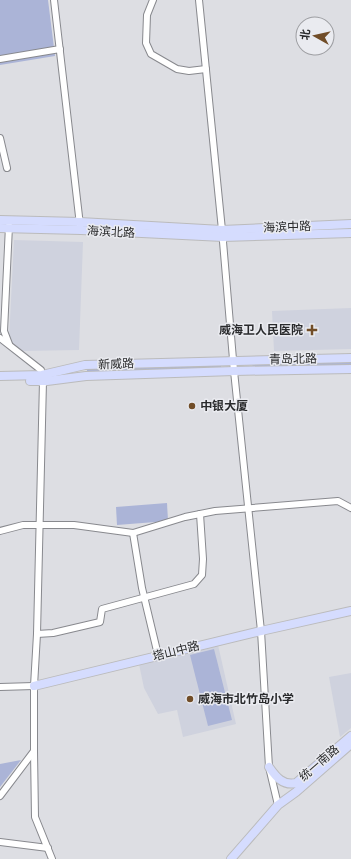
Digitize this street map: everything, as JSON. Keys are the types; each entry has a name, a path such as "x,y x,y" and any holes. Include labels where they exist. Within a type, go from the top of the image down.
{"main road":[{"name":"海滨北路","path":"0,220 9,224 80,226 223,234"},
{"name":"海滨北路","path":"0,228 9,224"},
{"name":"海滨中路","path":"223,234 351,224"},
{"name":"海滨中路","path":"223,234 351,233"},
{"name":"青岛北路","path":"234,360 351,358"},
{"name":"新威路","path":"0,381 42,376 85,365 234,360"},
{"name":"青岛北路","path":"234,371 351,369"},
{"name":"新威路","path":"0,376 86,376 234,371"},
{"name":"塔山中路","path":"34,686 158,655 351,612"},
{"name":"统一南路","path":"269,767 279,780 285,784 296,783 351,736"},
{"name":"统一南路","path":"231,859 278,805 296,792 351,744"}],"street":[{"path":"54,0 80,226"},
{"path":"153,0 147,16 146,43 151,54 177,69 189,71 206,69"},
{"path":"199,0 223,234 234,371 261,631 269,767 278,805"},
{"path":"0,60 60,49"},
{"path":"0,138 7,168"},
{"path":"9,224 4,331 9,344"},
{"path":"0,338 9,344 42,376 40,524 34,686 35,817 52,859"},
{"path":"0,531 23,525 74,524 133,532 185,517 215,511 338,501 351,508"},
{"path":"37,634 53,633 100,622 102,608 194,584 202,575 204,559 200,514"},
{"path":"133,532 144,598 158,655"},
{"name":"塔山中路","path":"0,687 34,686"},
{"path":"0,796 34,751"},
{"path":"0,842 48,848"}],"shaded area":[{"path":"0,0 48,0 55,56 0,65"},
{"path":"14,240 83,242 79,350 22,351 9,340"},
{"name":"威海卫人民医院","path":"351,308 351,349 274,351 272,311"},
{"path":"351,361 351,365 253,367 252,364"},
{"path":"221,365 221,368 87,372 87,369"},
{"path":"167,503 168,521 117,525 116,507"},
{"name":"威海市北竹岛小学","path":"218,645 236,724 183,737 177,710 158,714 144,688 139,664"},
{"path":"214,649 232,720 208,726 190,655"},
{"path":"351,673 351,728 340,737 329,677"},
{"path":"21,760 0,787 0,764"}],"place":[{"name":"威海卫人民医院","path":"312,330"},
{"name":"中银大厦","path":"192,406"},
{"name":"威海市北竹岛小学","path":"190,699"}]}
